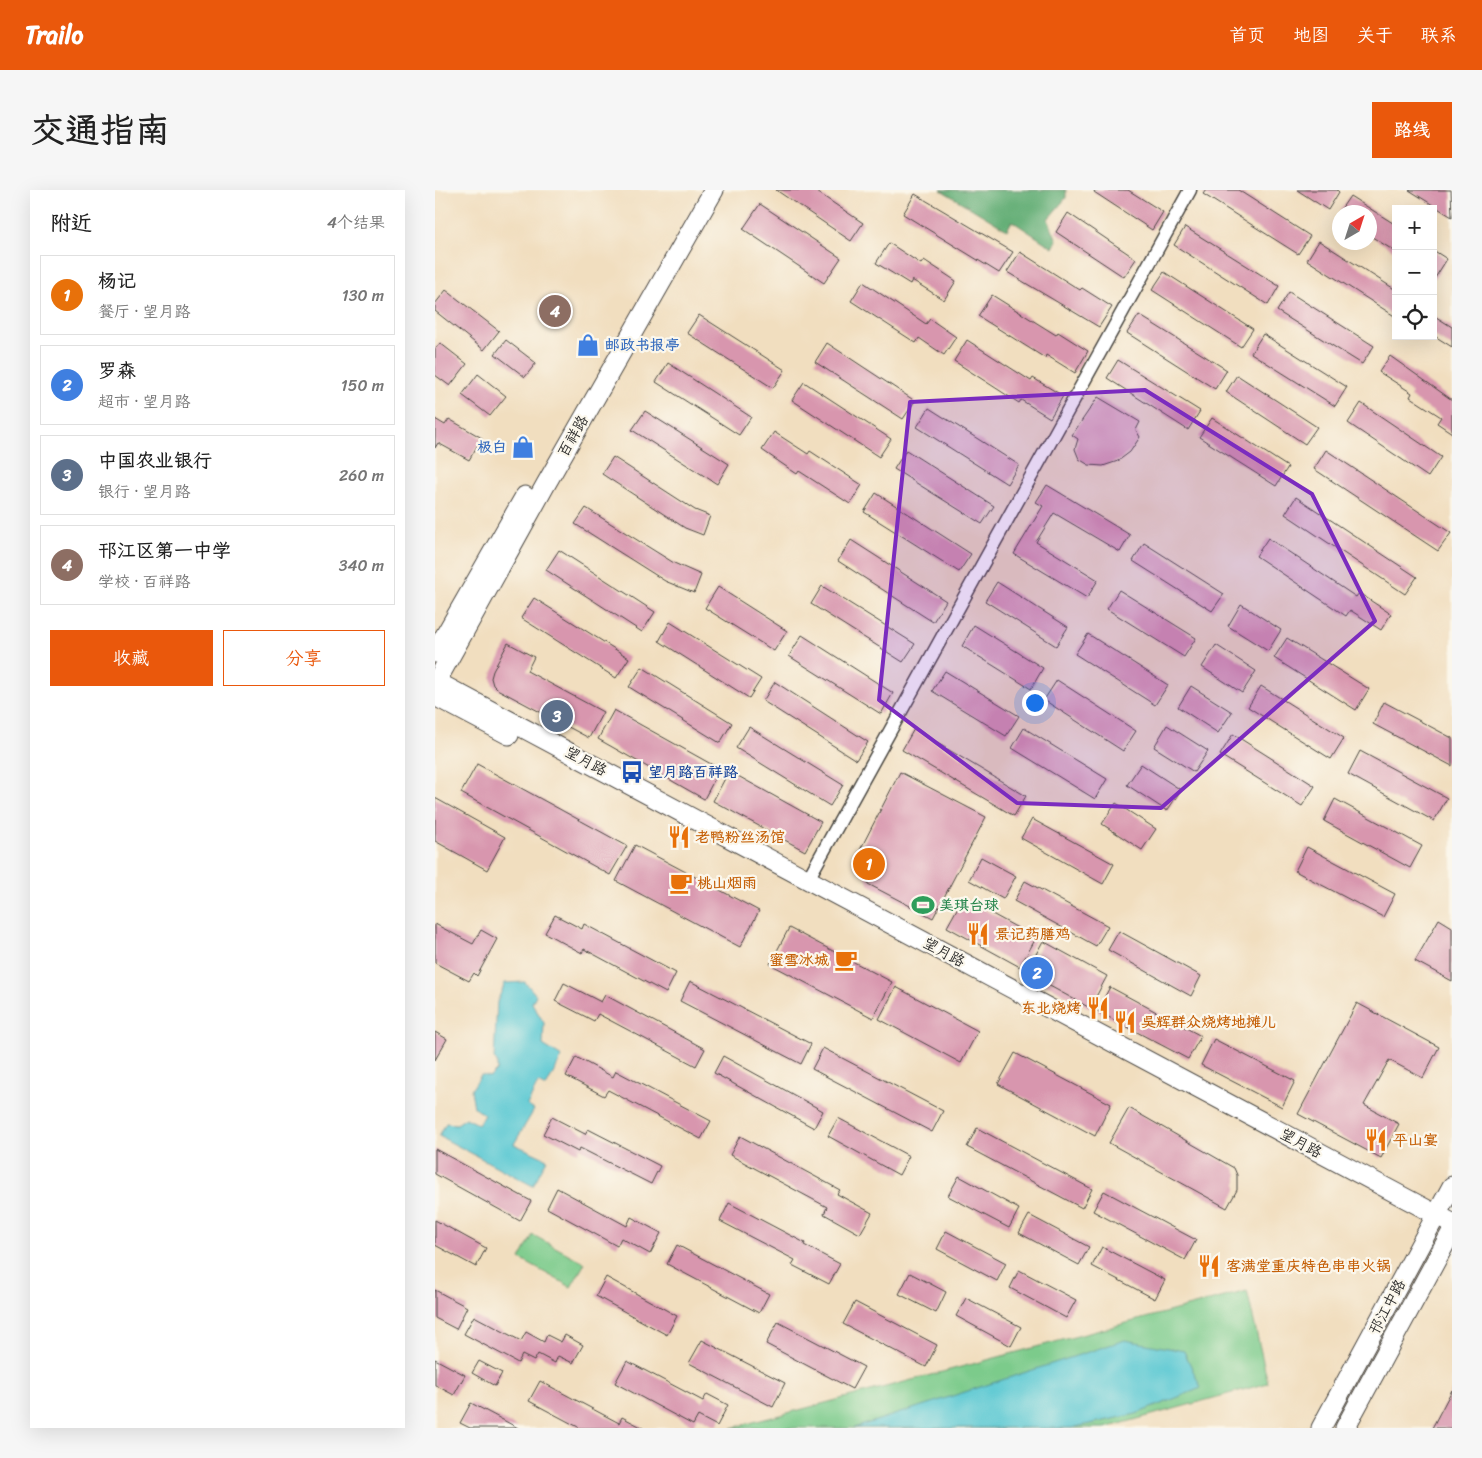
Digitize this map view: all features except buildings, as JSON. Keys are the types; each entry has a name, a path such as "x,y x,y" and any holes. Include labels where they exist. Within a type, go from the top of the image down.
{"street":[{"name":"百祥路","path":"435,653 703,190"},
{"name":"百祥路","path":"435,686 546,484 714,190"},
{"path":"808,879 1190,190"},
{"name":"望月路","path":"435,686 808,879 1446,1227"},
{"name":"望月路","path":"435,686 802,888 1446,1227"},
{"name":"邗江中路","path":"1345,1428 1446,1227 1452,1186"},
{"name":"邗江中路","path":"1321,1428 1446,1227"}],"highlighted area":[{"path":"1145,390 1312,494 1375,621 1161,808 1017,803 879,700 910,402"}],"green space":[{"path":"941,190 1066,190 1066,198 1048,219 1057,240 1053,248 1012,221 1007,230"},
{"path":"533,1235 585,1263 571,1287 520,1259"},
{"path":"1247,1291 1268,1383 1105,1428 731,1428"}],"water":[{"path":"525,982 536,995 532,1003 544,1023 543,1045 562,1057 546,1087 538,1083 527,1105 534,1110 514,1144 547,1159 533,1186 439,1136 446,1123 457,1124 466,1118 478,1124 484,1115 474,1107 471,1090 481,1075 490,1077 497,1070 497,1062 494,1059 497,1002 505,983"},
{"path":"1125,1340 1184,1351 1201,1388 1136,1414 1071,1428 854,1428"}],"place":[{"name":"邗江区第一中学","path":"555,311"},
{"name":"邮政书报亭","path":"588,345"},
{"name":"极白","path":"523,447"},
{"name":"中国农业银行","path":"557,716"},
{"name":"望月路百祥路","path":"632,772"},
{"name":"老鸭粉丝汤馆","path":"679,837"},
{"name":"杨记","path":"869,864"},
{"name":"桃山烟雨","path":"681,883"},
{"name":"美琪台球","path":"923,905"},
{"name":"景记药膳鸡","path":"978,934"},
{"name":"蜜雪冰城","path":"846,960"},
{"name":"罗森","path":"1037,973"},
{"name":"东北烧烤","path":"1098,1008"},
{"name":"吴辉群众烧烤地摊儿","path":"1125,1022"},
{"name":"平山宴","path":"1376,1140"},
{"name":"客满堂重庆特色串串火锅","path":"1209,1266"}]}
